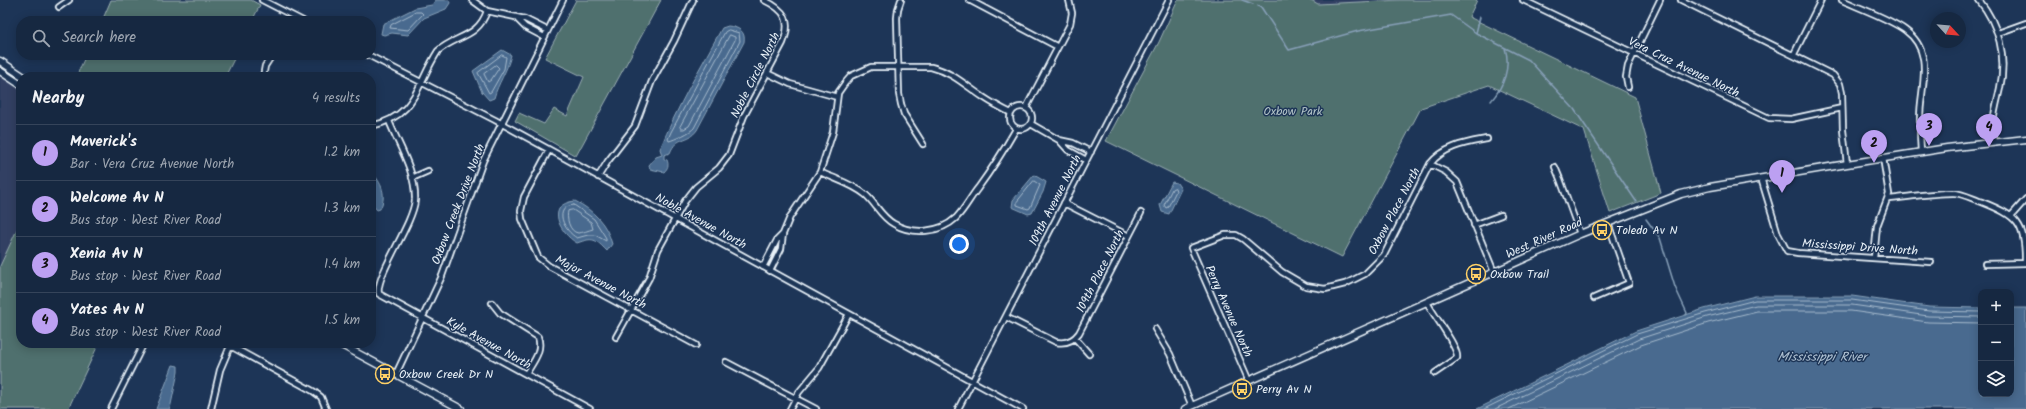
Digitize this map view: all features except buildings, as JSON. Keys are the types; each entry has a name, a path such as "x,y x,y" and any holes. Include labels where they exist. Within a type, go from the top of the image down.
{"main road":[{"path":"0,61 16,72"},
{"path":"0,71 16,82"},
{"name":"West River Road","path":"1185,409 1249,382 1580,234 1681,194 1761,178 1883,158 2026,139"},
{"path":"347,348 461,409"}],"street":[{"path":"59,7 69,0"},
{"path":"262,0 288,16"},
{"path":"472,0 486,11 525,19 547,30"},
{"name":"Oxbow Creek Drive North","path":"396,374 423,318 452,251 480,169 563,0"},
{"path":"598,177 608,161 635,126 652,81 674,41 693,0"},
{"name":"Noble Circle North","path":"616,338 652,271 658,250 675,218 690,194 714,174 729,155 744,116 766,73 784,43 788,32 786,17 781,11 764,0"},
{"path":"901,0 897,18 899,94 903,109 923,144"},
{"path":"969,0 1058,47"},
{"path":"1026,108 1072,18 1069,0"},
{"name":"109th Avenue North","path":"958,409 1169,0"},
{"name":"Vera Cruz Avenue North","path":"1523,0 1769,118 1790,119 1842,108"},
{"path":"1628,87 1626,77 1628,66 1660,0"},
{"path":"1681,0 1828,71 1838,80 1842,93 1847,164"},
{"path":"1794,54 1821,0"},
{"path":"1842,0 1905,30 1920,49 1925,73 1920,114 1921,152"},
{"path":"1979,0 1989,13 2002,46 2003,67 1993,119 1995,143"},
{"path":"376,125 399,116 405,110 438,51 444,46 476,30 481,24 486,11"},
{"path":"515,18 525,27 544,37"},
{"path":"1998,33 2026,23"},
{"name":"Noble Avenue North","path":"376,59 501,124 675,218 1023,409"},
{"path":"264,72 265,66 269,60"},
{"path":"770,271 783,241 783,234 790,217 820,172 833,132 837,97 845,83 858,72 871,67 931,67 948,72 983,97 1010,113"},
{"path":"766,73 790,84 837,97"},
{"path":"1010,113 1019,107 1026,108 1031,114 1031,124"},
{"path":"1010,113 1010,124 1016,129 1022,130 1031,124"},
{"path":"389,121 412,178 428,171"},
{"path":"1031,124 1059,140 1073,143 1090,152"},
{"path":"820,172 859,191 866,196 884,217 899,227 911,231 936,229 956,218 966,207 997,162 1016,129"},
{"name":"Oxbow Place North","path":"1191,248 1220,236 1236,235 1243,239 1282,272 1306,286 1325,289 1345,284 1365,274 1384,256 1430,164 1442,152 1469,142 1487,139"},
{"path":"1059,140 1068,150 1086,160"},
{"name":"Major Avenue North","path":"549,150 521,203 522,220 538,257 549,266 696,345"},
{"path":"1874,258 1877,226 1888,199 1888,187 1883,158"},
{"path":"1430,164 1446,172 1456,182 1494,272"},
{"path":"1554,167 1560,179 1580,234"},
{"name":"Kyle Avenue North","path":"412,178 415,189 415,202 411,217 382,279 378,289 379,294 590,409"},
{"name":"Mississippi Drive North","path":"1761,178 1778,234 1787,251 1931,262"},
{"path":"1888,199 1959,193 2005,212 2011,216 2022,231 2025,248 2025,263 1985,264"},
{"path":"2011,216 2026,199"},
{"path":"1064,203 1129,236"},
{"name":"109th Place North","path":"1075,338 1079,333 1141,213"},
{"path":"1474,224 1501,215"},
{"path":"1594,298 1629,283 1608,223"},
{"path":"763,267 777,240 783,234"},
{"name":"Perry Avenue North","path":"1191,248 1249,382"},
{"path":"1427,302 1451,340 1457,355 1456,358 1436,374"},
{"path":"492,303 500,313 538,337 540,344 539,350 526,374"},
{"path":"790,409 818,368 849,314"},
{"path":"1006,317 1056,342 1068,342 1075,338 1089,354"},
{"path":"1155,330 1170,354 1192,406"},
{"path":"111,409 142,348"},
{"path":"211,409 220,370 229,348"},
{"path":"238,348 313,391 321,397 326,407"},
{"path":"726,362 816,409"}],"shaded area":[{"path":"1311,0 1401,0 1318,4"},
{"path":"0,74 16,85 16,232 0,266"}],"green space":[{"path":"111,0 251,0 260,5 254,16 104,16"},
{"path":"576,0 661,0 576,156 515,121 519,113 544,124 554,109 567,116 584,77 545,58"},
{"name":"Oxbow Park","path":"1178,0 1311,0 1318,4 1401,0 1477,0 1469,17 1635,97 1661,193 1610,213 1584,130 1489,85 1421,108 1342,257 1106,141 1159,42"},
{"path":"84,60 234,60 228,72 78,72"},
{"path":"16,232 16,348 97,348 68,409 0,409 0,266"}],"water":[{"path":"436,0 449,0 450,3 446,9 424,18 408,35 392,33 384,35 381,34 383,24 415,8 432,5"},
{"path":"728,26 735,27 742,32 744,35 744,42 697,130 690,137 679,141 670,153 664,155 664,159 667,160 668,165 664,172 650,169 649,165 656,157 662,155 660,149 681,103 697,73 722,28"},
{"path":"502,50 511,55 494,98 489,100 482,92 473,71"},
{"path":"1034,175 1046,182 1043,192 1032,213 1028,214 1012,207 1013,200"},
{"path":"376,177 381,185 383,194 382,204 380,209 377,210"},
{"path":"1172,182 1177,183 1181,189 1169,214 1162,212 1160,205"},
{"path":"575,201 593,213 607,230 612,244 607,251 594,240 587,240 577,243 565,233 558,219 558,213 560,207 566,203"},
{"name":"Mississippi River","path":"1755,296 1852,296 1929,307 1978,308 1978,397 2014,397 2014,308 2026,308 2026,409 1477,409 1636,331 1704,309"},
{"path":"173,365 178,366 178,372 170,409 156,409"}],"waterway":[{"path":"1242,0 1253,4"},
{"path":"1258,6 1261,7 1289,50 1358,31 1451,15 1476,33 1529,60 1574,109 1636,201"},
{"path":"1476,33 1480,17"},
{"path":"1491,101 1500,89 1507,69 1507,55 1505,48"},
{"path":"1646,219 1660,238 1675,287 1687,313 1686,315"}],"place":[{"name":"Xenia Av N","path":"1929,146"},
{"name":"Yates Av N","path":"1989,147"},
{"name":"Welcome Av N","path":"1874,163"},
{"name":"Maverick's","path":"1782,193"},
{"name":"Toledo Av N","path":"1602,230"},
{"name":"Oxbow Trail","path":"1476,274"},
{"name":"Oxbow Creek Dr N","path":"385,374"},
{"name":"Perry Av N","path":"1242,389"}]}
